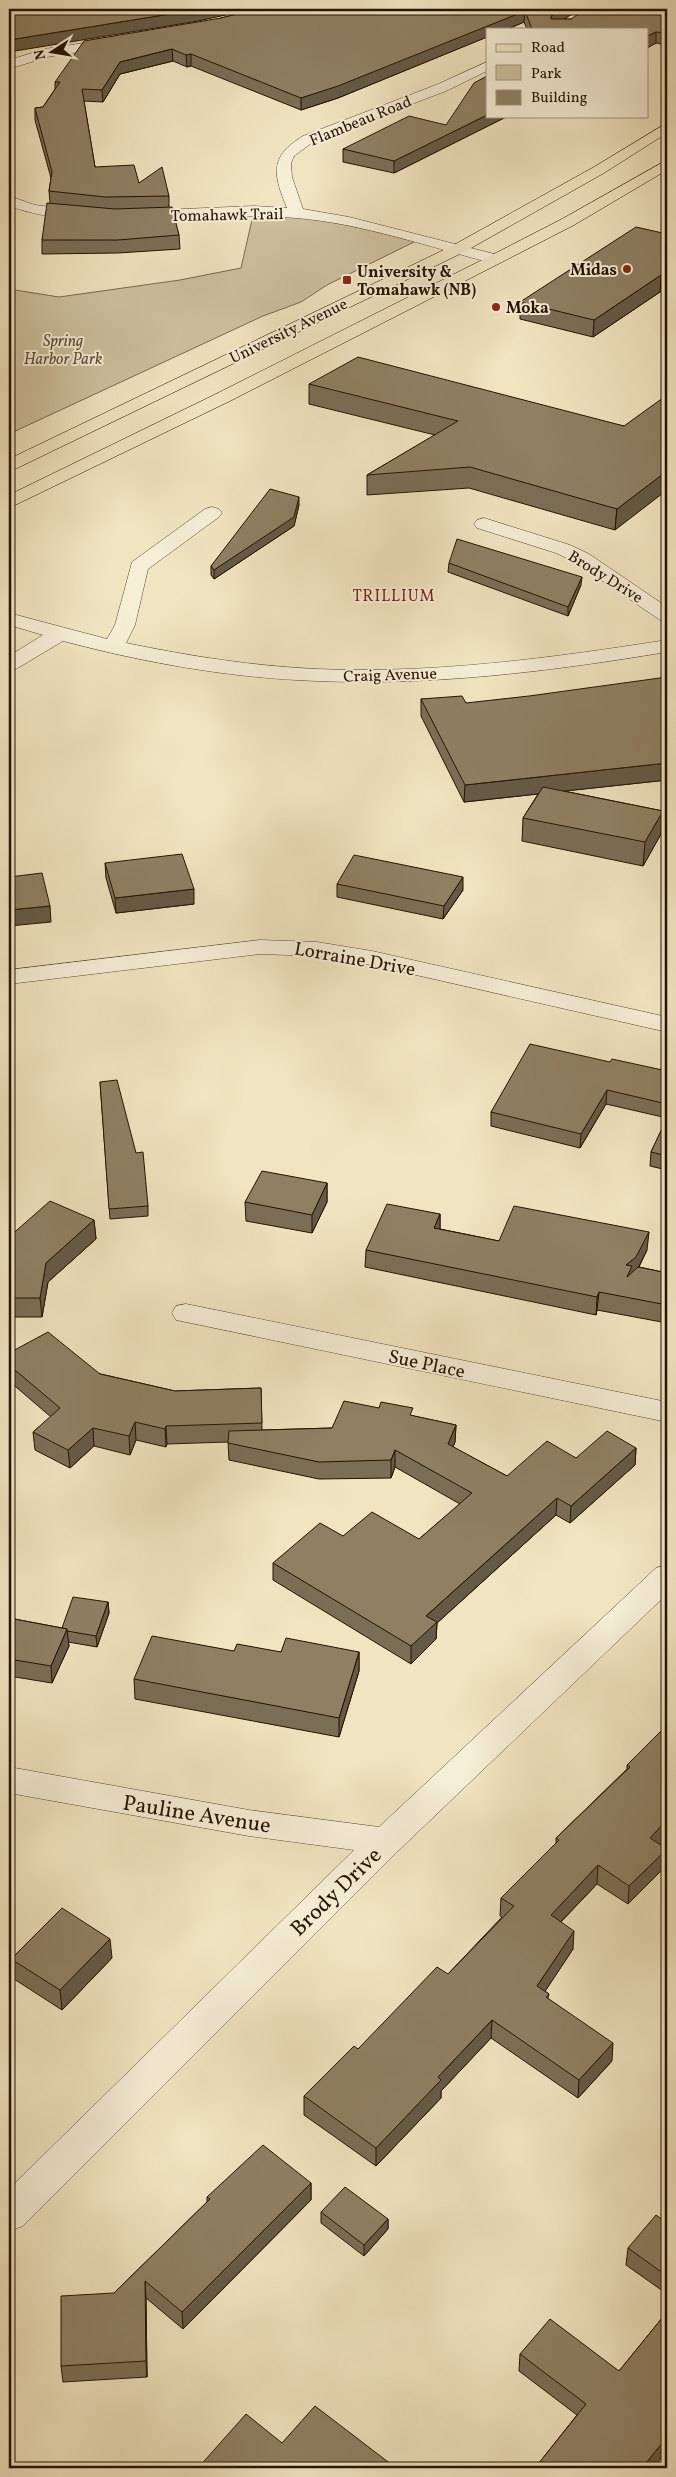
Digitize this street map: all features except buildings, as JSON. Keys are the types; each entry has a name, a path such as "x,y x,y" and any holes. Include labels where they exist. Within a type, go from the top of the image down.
{"main road":[{"name":"University Avenue","path":"9,466 458,249 599,170 667,127"},
{"path":"650,139 667,132"},
{"name":"University Avenue","path":"9,502 496,259 568,222 667,164"},
{"path":"568,222 572,214 590,199 615,186 617,178 599,170"},
{"path":"318,349 312,342 316,335 393,280"}],"street":[{"path":"9,65 45,53 131,40"},
{"name":"Flambeau Road","path":"297,213 281,168 284,159 291,149 308,139 441,88 486,66"},
{"path":"9,201 61,214 97,217"},
{"name":"Tomahawk Trail","path":"125,216 254,211 297,213"},
{"path":"297,213 349,222 496,259"},
{"path":"114,646 125,626 139,566 212,513"},
{"name":"Brody Drive","path":"484,524 563,549 582,558 667,616"},
{"name":"Craig Avenue","path":"9,619 114,646 182,660 316,675 381,676 489,669 616,655 667,646"},
{"path":"9,665 61,633"},
{"name":"Lorraine Drive","path":"9,977 260,947 293,946 376,958 667,1025"},
{"name":"Sue Place","path":"186,1313 667,1412"},
{"name":"Brody Drive","path":"9,2214 386,1841 667,1576"},
{"name":"Pauline Avenue","path":"9,1780 249,1823 386,1841"}],"green space":[{"name":"Spring Harbor Park","path":"254,211 297,213 420,239 327,285 301,302 263,316 9,434 9,289 59,297 180,280 241,268"}],"place":[{"name":"Midas","path":"627,269"},
{"name":"University & Tomahawk (NB)","path":"347,280"},
{"name":"Moka","path":"496,307"}],"district":[{"name":"TRILLIUM","path":"394,595"}]}
